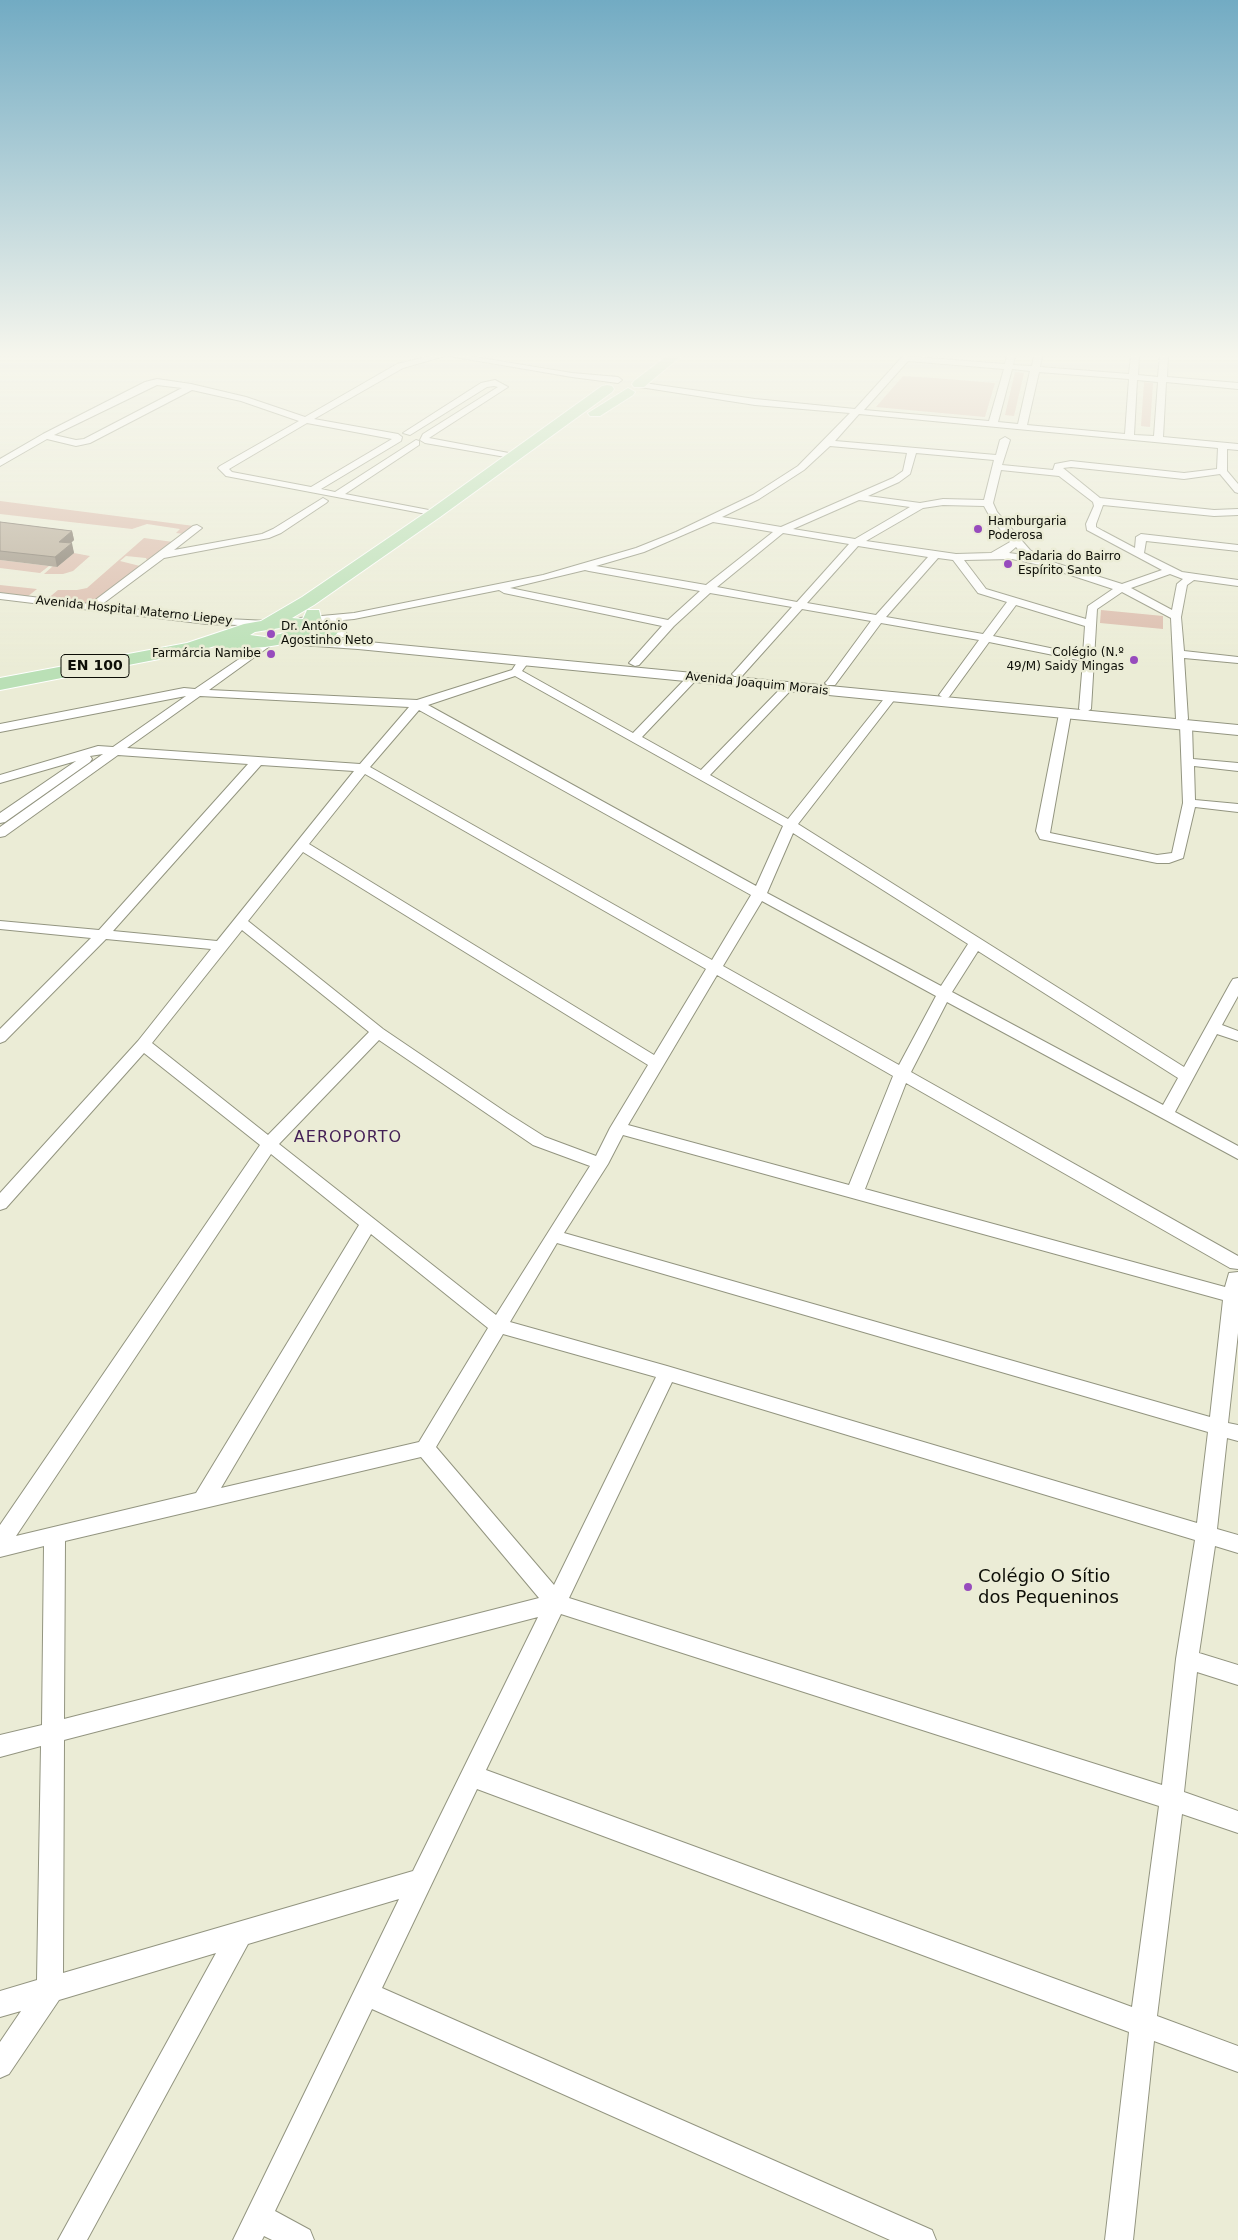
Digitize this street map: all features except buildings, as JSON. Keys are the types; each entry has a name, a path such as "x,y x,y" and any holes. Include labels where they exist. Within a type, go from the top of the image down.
{"main road":[{"name":"EN 100","path":"254,638 437,513 509,461"},
{"name":"EN 100","path":"0,684 190,648 254,638 317,623 532,461"}],"street":[{"path":"233,461 224,468 229,470 229,474 316,488 437,513"},
{"path":"316,488 361,461"},
{"path":"340,493 391,461"},
{"path":"317,623 498,589 586,567 640,550 714,519 756,497 801,468 809,461"},
{"path":"635,663 670,624 708,589 780,531 896,480 907,472 910,461"},
{"path":"987,461 1060,473 1097,501 1214,513 1238,512"},
{"path":"1222,461 1222,470 1238,490"},
{"path":"998,462 988,503 992,513 1026,552 1042,562"},
{"path":"1060,473 1058,466 1071,464 1184,476 1211,474 1222,470"},
{"path":"858,496 920,506 943,502 988,503"},
{"path":"162,554 202,549 265,536 277,531 323,501"},
{"path":"1097,501 1099,506 1091,528 1099,533 1170,571 1190,578 1238,583"},
{"path":"738,674 854,543 920,506"},
{"path":"714,519 935,555 956,557 994,555 1042,562 1122,588 1176,617"},
{"path":"92,607 197,528"},
{"path":"1099,533 1238,548"},
{"path":"1132,536 1139,554"},
{"path":"994,555 1005,551 1016,542"},
{"path":"832,683 878,620 935,555"},
{"path":"956,557 982,591 1090,624"},
{"path":"586,567 985,638 1088,659"},
{"path":"1085,709 1092,608 1122,588 1170,571"},
{"path":"1064,714 1043,831 1045,836 1158,860 1178,855 1189,804 1188,762 1176,617 1182,584 1190,578"},
{"path":"498,589 670,624"},
{"name":"Avenida Hospital Materno Liepey","path":"0,596 214,622 254,638"},
{"path":"22,608 32,600"},
{"path":"945,695 1013,601"},
{"name":"Avenida Hospital Materno Liepey","path":"0,606 198,629 254,638"},
{"name":"Avenida Joaquim Morais","path":"317,623 635,663 1085,709 1238,730"},
{"path":"0,819 184,692 228,660 254,638"},
{"path":"0,833 198,693 254,638"},
{"name":"Avenida Joaquim Morais","path":"254,638 329,642 520,666 693,678 1064,714 1238,724"},
{"path":"1178,654 1238,660"},
{"path":"0,728 184,692 418,704 520,666 635,738 790,824 1186,1076"},
{"path":"635,738 693,678"},
{"path":"702,776 788,687"},
{"path":"0,1548 425,1448 553,1236 600,1164 618,1128 760,894 790,824 891,697"},
{"path":"0,1204 143,1044 363,768 418,704"},
{"path":"418,704 760,894 1238,1153"},
{"path":"0,779 98,750 363,768 902,1074 1236,1273"},
{"path":"0,1038 102,935 257,762"},
{"path":"1188,762 1238,767"},
{"path":"1189,804 1238,808"},
{"path":"302,845 657,1063"},
{"path":"241,922 378,1032 501,1117 539,1141 600,1164"},
{"path":"0,925 222,946"},
{"path":"855,1192 902,1074 944,994 976,943"},
{"path":"1166,1114 1238,982"},
{"path":"1214,1027 1238,1036"},
{"path":"0,1542 269,1144 378,1032"},
{"path":"143,1044 498,1326 667,1373 1238,1544"},
{"path":"618,1128 855,1192 1236,1273"},
{"path":"203,1500 369,1223"},
{"path":"553,1236 1228,1430"},
{"path":"1120,2240 1142,2022 1172,1799 1187,1659 1206,1535 1228,1430 1236,1273"},
{"path":"300,2240 253,2229 667,1373"},
{"path":"425,1448 556,1603"},
{"path":"0,2065 50,1990 55,1535"},
{"path":"0,1746 556,1603 1172,1799 1238,1822"},
{"path":"1187,1659 1238,1675"},
{"path":"472,1776 1238,2058"},
{"path":"0,2004 421,1881"},
{"path":"72,2240 240,1934"},
{"path":"366,1994 922,2240"}],"shaded area":[{"path":"0,501 194,526 184,534 176,533 180,529 147,524 132,529 0,514"},
{"path":"144,538 173,542 147,560 146,558 126,556 120,561 140,566 88,605 46,600 58,590 87,588"},
{"path":"74,553 90,556 73,571 63,574 44,574 53,566 57,567"},
{"path":"0,560 49,566 40,573 0,568"},
{"path":"0,585 37,589 27,597 0,594"},
{"path":"1101,610 1163,616 1163,629 1100,623"}],"place":[{"name":"Hamburgaria Poderosa","path":"978,529"},
{"name":"Padaria do Bairro Espírito Santo","path":"1008,564"},
{"name":"Dr. António Agostinho Neto","path":"271,634"},
{"name":"Farmárcia Namibe","path":"271,654"},
{"name":"Colégio (N.º 49/M) Saidy Mingas","path":"1134,660"},
{"name":"Colégio O Sítio dos Pequeninos","path":"968,1587"}],"district":[{"name":"AEROPORTO","path":"348,1138"}]}
